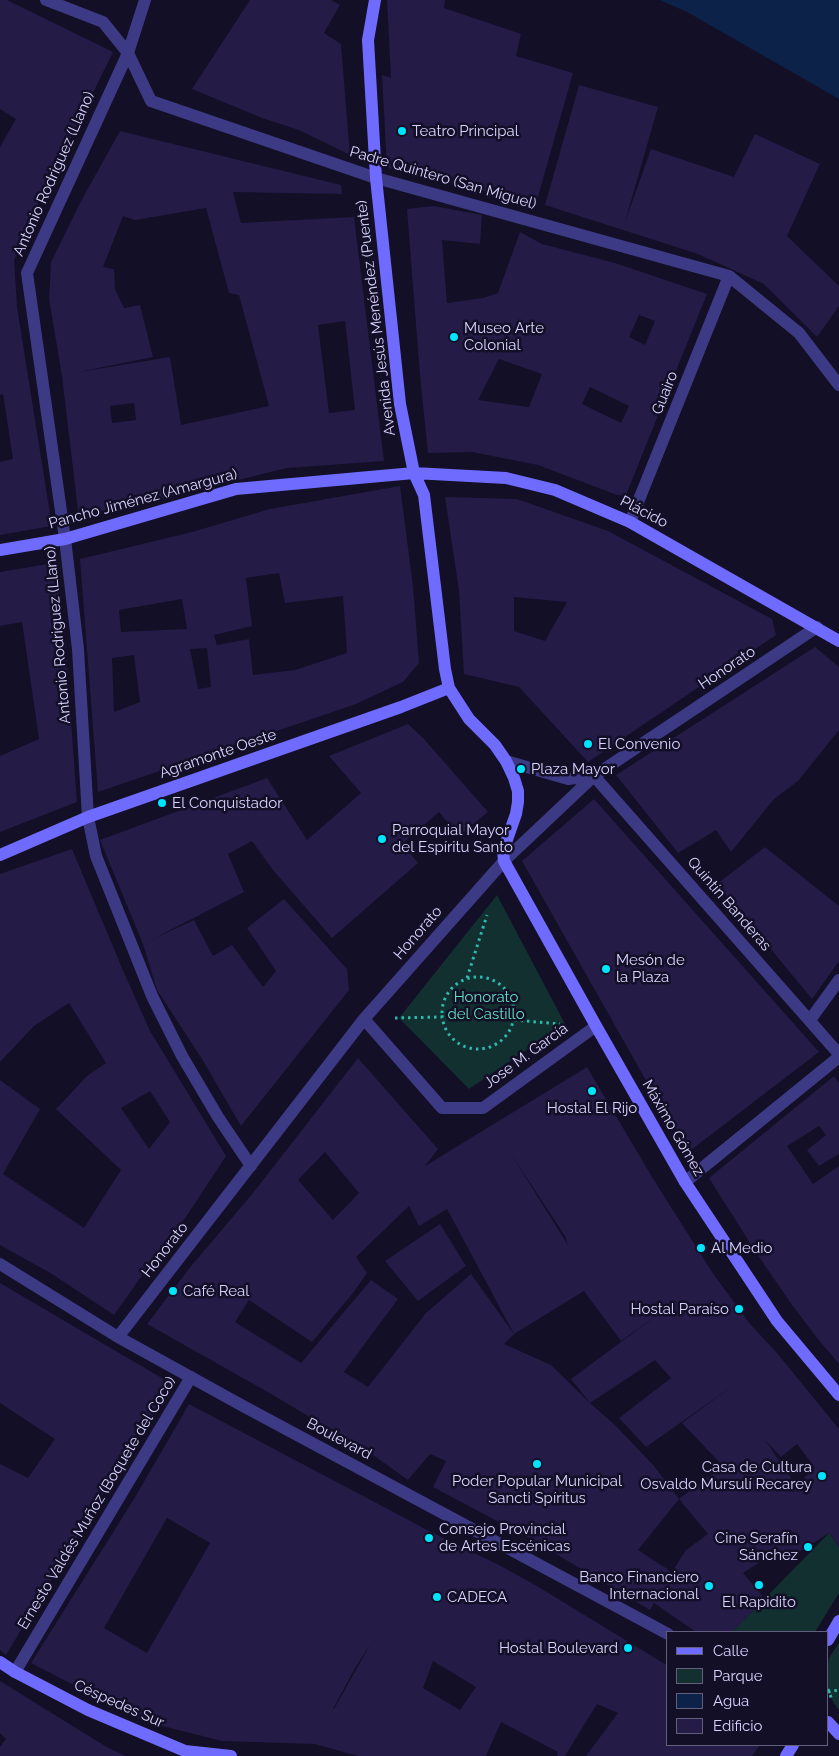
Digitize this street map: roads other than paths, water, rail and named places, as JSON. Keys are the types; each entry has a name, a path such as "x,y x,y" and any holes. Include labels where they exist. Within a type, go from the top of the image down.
{"main road":[{"name":"Avenida Jesús Menéndez (Puente)","path":"374,0 368,40 376,178 400,404 414,473 424,495 445,669 449,688"},
{"name":"Pancho Jiménez (Amargura)","path":"0,550 65,539 236,489 414,473"},
{"name":"Plácido","path":"414,473 506,478 555,490 630,522 839,641"},
{"path":"449,688 469,718 506,761 516,784 518,802 516,814 502,850 504,861"},
{"name":"Agramonte Oeste","path":"0,855 88,817 449,688"},
{"name":"Máximo Gómez","path":"504,861 685,1182 777,1321 839,1395"},
{"path":"829,1638 839,1621"},
{"name":"Céspedes Sur","path":"0,1662 15,1672 88,1710 185,1751 231,1756"}],"street":[{"name":"Padre Quintero (San Miguel)","path":"46,0 103,22 128,53 151,101 376,178 729,276 799,333 839,385"},
{"name":"Antonio Rodriguez (Llano)","path":"145,0 128,53 27,273 65,539 78,649 88,817 96,856 152,996 182,1056 218,1117 251,1166"},
{"name":"Guairo","path":"630,522 729,276"},
{"name":"Honorato","path":"118,1338 364,1019 504,861 594,776 817,627"},
{"path":"506,761 568,779 594,776"},
{"name":"Quintín Banderas","path":"594,776 839,1054"},
{"path":"810,1020 839,980"},
{"name":"Jose M. García","path":"364,1019 442,1108 483,1108 596,1026"},
{"path":"685,1182 839,1057"},
{"name":"Boulevard","path":"0,1264 118,1338 666,1633"},
{"name":"Ernesto Valdés Muñoz (Boquete del Coco)","path":"15,1672 191,1377"}],"water":[{"path":"660,0 839,0 839,99 687,12"}],"place":[{"name":"Teatro Principal","path":"402,131"},
{"name":"Museo Arte Colonial","path":"454,337"},
{"name":"El Convenio","path":"588,744"},
{"name":"Plaza Mayor","path":"521,769"},
{"name":"El Conquistador","path":"162,803"},
{"name":"Parroquial Mayor del Espíritu Santo","path":"382,839"},
{"name":"Mesón de la Plaza","path":"606,969"},
{"name":"Hostal El Rijo","path":"592,1091"},
{"name":"Al Medio","path":"701,1248"},
{"name":"Café Real","path":"173,1291"},
{"name":"Hostal Paraíso","path":"739,1309"},
{"name":"Poder Popular Municipal Sancti Spíritus","path":"537,1464"},
{"name":"Casa de Cultura Osvaldo Mursulí Recarey","path":"822,1476"},
{"name":"Consejo Provincial de Artes Escénicas","path":"429,1538"},
{"name":"Cine Serafín Sánchez","path":"808,1547"},
{"name":"El Rapidito","path":"759,1585"},
{"name":"Banco Financiero Internacional","path":"709,1586"},
{"name":"CADECA","path":"437,1597"},
{"name":"Hostal Boulevard","path":"628,1648"}],"park label":[{"name":"Honorato del Castillo","path":"486,1006"}]}
